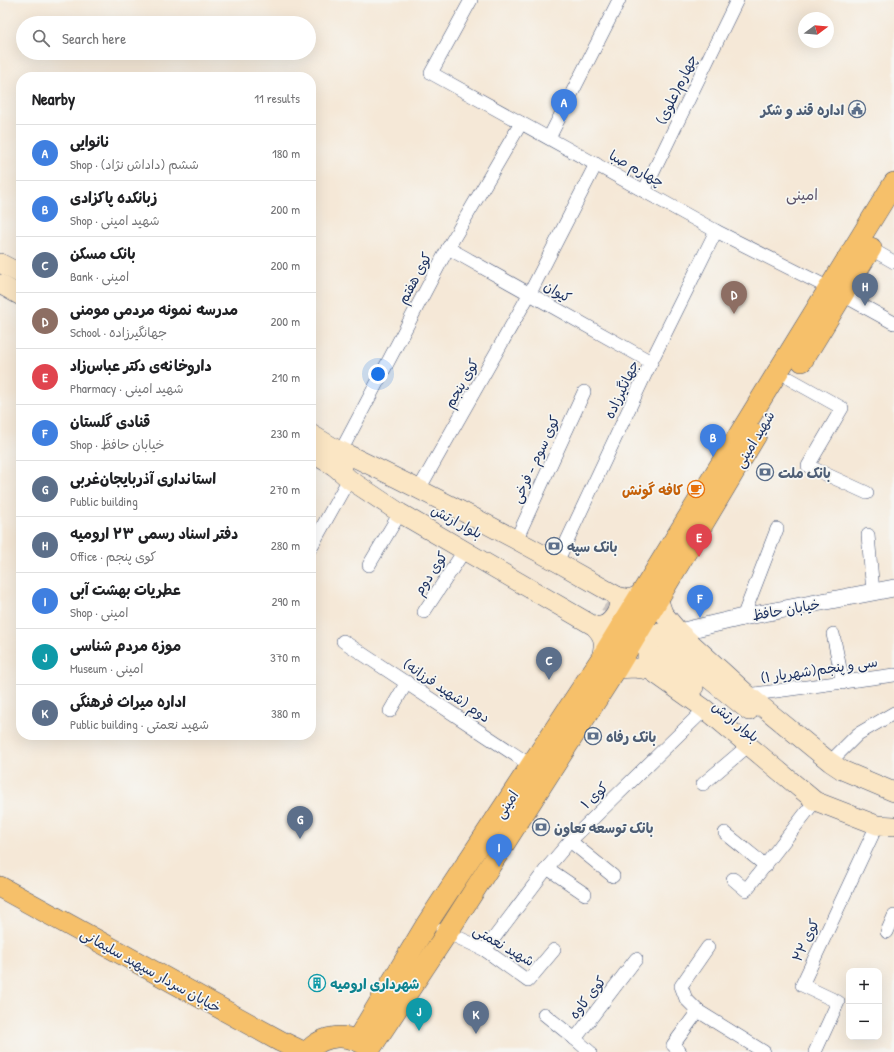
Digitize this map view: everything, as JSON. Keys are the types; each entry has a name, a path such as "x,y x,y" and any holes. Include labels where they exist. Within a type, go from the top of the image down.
{"main road":[{"name":"شهید امینی","path":"652,594 791,369 864,245 894,183"},
{"name":"شهید امینی","path":"864,245 894,210"},
{"path":"0,263 16,271"},
{"path":"0,284 16,293"},
{"name":"بلوار ارتش","path":"316,439 337,458 408,494 604,610"},
{"name":"بلوار ارتش","path":"316,454 337,458"},
{"path":"337,458 349,479 400,513 464,551 604,610 639,594 652,594 663,613 663,651 705,709 749,745 821,780 834,781 894,801"},
{"path":"337,458 419,489 557,562 604,610"},
{"name":"امینی","path":"366,1047 447,933 652,594"},
{"path":"604,610 601,633 609,664 635,668 663,651"},
{"name":"بلوار ارتش","path":"663,651 821,780"},
{"path":"663,651 748,695 821,780 826,792 888,823"},
{"name":"امینی","path":"366,1047 428,922 532,766 609,664"},
{"path":"821,780 842,770 894,792"},
{"name":"خیابان سردار سپهبد سلیمانی","path":"0,887 280,1041 303,1052"},
{"name":"خیابان سردار سپهبد سلیمانی","path":"0,902 270,1052"},
{"path":"307,1052 316,1044 326,1039 336,1037 347,1038 366,1047"}],"street":[{"name":"چهارم صبا","path":"471,0 431,73 716,231 836,291"},
{"path":"549,138 619,0"},
{"name":"چهارم(علوی)","path":"644,191 737,0"},
{"name":"کوی هفتم","path":"337,458 448,248 521,123"},
{"name":"کوی پنجم","path":"419,489 530,293 596,164"},
{"name":"جهانگیرزاده","path":"557,562 651,362 716,231"},
{"path":"864,245 894,262"},
{"name":"کیوان","path":"448,248 651,362"},
{"path":"836,291 894,323"},
{"path":"791,369 842,408 808,466 867,493"},
{"name":"کوی سوم - فرخی","path":"516,540 584,392"},
{"path":"316,538 349,479"},
{"path":"369,565 400,513"},
{"path":"742,617 777,529"},
{"path":"868,535 874,592"},
{"name":"کوی دوم","path":"424,612 464,551"},
{"name":"خیابان حافظ","path":"663,651 742,617 894,588"},
{"path":"833,634 843,683"},
{"name":"دوم (شهید فرزانه)","path":"343,641 532,766"},
{"name":"سی و پنجم(شهریار ۱)","path":"748,695 894,675"},
{"path":"390,711 407,682"},
{"name":"کوی ۱","path":"485,950 547,868 570,841 705,709"},
{"path":"733,879 746,890 766,866 821,780 858,734 894,713"},
{"path":"703,784 749,745"},
{"name":"کوی ۲۲","path":"815,1052 838,1002 802,985 888,823"},
{"path":"725,833 766,866"},
{"path":"570,841 613,876"},
{"path":"547,868 585,894"},
{"path":"887,932 894,916"},
{"name":"شهید نعمتی","path":"428,922 447,933 485,950 528,981 554,950"},
{"path":"708,948 681,986 686,999 698,1011 764,1052"},
{"name":"کوی کاوه","path":"590,1052 574,1039 636,959"},
{"path":"680,1052 674,1045 698,1011"},
{"path":"544,1014 574,1039"}],"tunnel":[{"path":"607,602 630,619"}],"place":[{"name":"اداره قند و شکر","path":"857,109"},
{"name":"نانوایی","path":"564,122"},
{"name":"دفتر اسناد رسمی ۲۳ ارومیه","path":"865,306"},
{"name":"مدرسه نمونه مردمی مومنی","path":"734,314"},
{"name":"زبانکده پاکزادی","path":"713,457"},
{"name":"بانک ملت","path":"765,472"},
{"name":"کافه گونش","path":"696,489"},
{"name":"بانک سپه","path":"554,546"},
{"name":"داروخانه‌ی دکتر عباس‌زاد","path":"699,557"},
{"name":"قنادی گلستان","path":"700,618"},
{"name":"بانک مسکن","path":"549,680"},
{"name":"بانک رفاه","path":"593,736"},
{"name":"بانک توسعه تعاون","path":"541,827"},
{"name":"استانداری آذربایجان‌غربی","path":"300,839"},
{"name":"عطریات بهشت آبی","path":"499,867"},
{"name":"شهرداری ارومیه","path":"317,983"},
{"name":"موزه مردم شناسی","path":"419,1031"},
{"name":"اداره میراث فرهنگی","path":"476,1034"}],"district":[{"name":"امینی","path":"802,194"}]}
